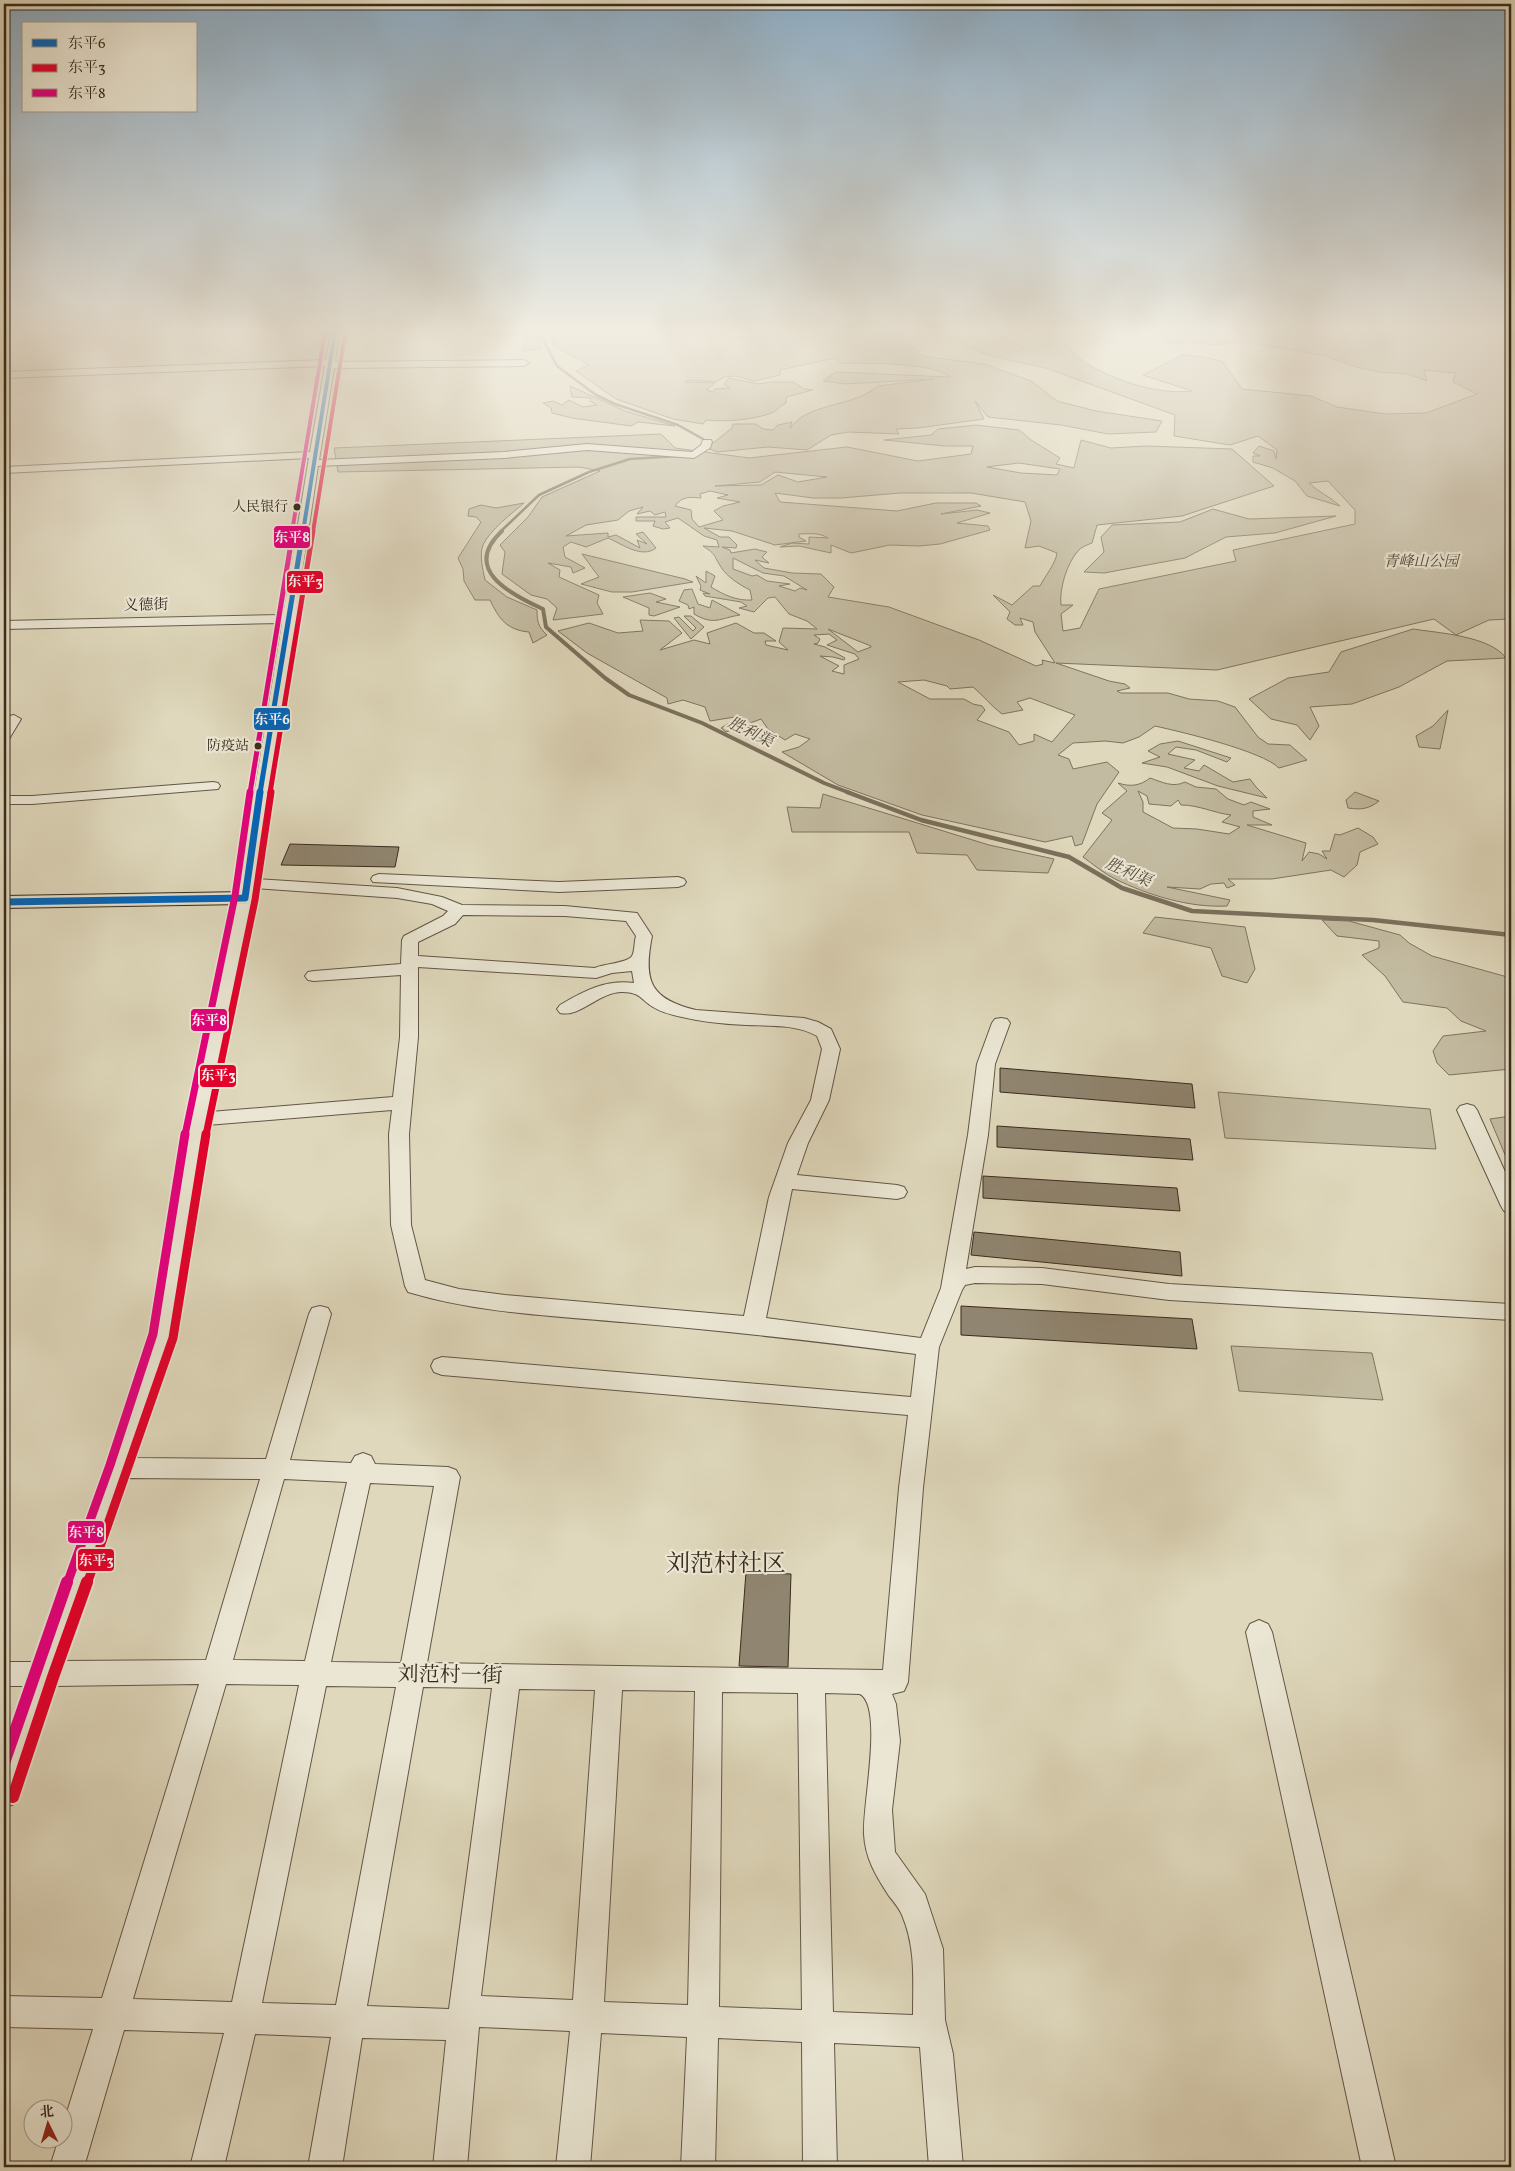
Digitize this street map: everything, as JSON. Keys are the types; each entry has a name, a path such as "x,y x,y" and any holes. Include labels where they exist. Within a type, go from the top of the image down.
{"main road":[{"path":"4,902 247,885"}],"street":[{"path":"4,1794 44,1674 119,1468 163,1336 198,1119 247,885 319,433"},
{"path":"4,470 504,454 587,447 694,455 699,453 708,442"},
{"name":"义德街","path":"4,625 289,619"},
{"path":"4,736 14,719"},
{"path":"4,800 32,800 213,786"},
{"path":"247,885 284,873 559,887 678,882"},
{"path":"247,885 397,893 436,900 459,910 566,911 631,916 644,936 640,958 642,979 647,992 654,1000 686,1014 803,1024 825,1033 831,1049 820,1100 798,1143 779,1197 753,1326"},
{"path":"459,910 449,920 410,940 409,1037 399,1134 401,1225 416,1286 459,1297 506,1303 753,1326 928,1347"},
{"path":"314,976 410,965 584,970 596,973 609,968 631,966 640,958"},
{"path":"566,1009 607,987 630,986 647,992"},
{"path":"442,1366 921,1408 928,1347 952,1288 978,1135 986,1064 1001,1023"},
{"path":"198,1119 402,1102"},
{"path":"1467,1110 1511,1206"},
{"path":"784,1181 898,1192"},
{"path":"952,1288 958,1280 975,1275 1042,1276 1169,1292 1511,1312"},
{"path":"67,2167 216,1672 320,1314"},
{"name":"刘范村一街","path":"4,1674 216,1672 895,1682 921,1408"},
{"path":"119,1468 362,1469 448,1477 349,2021 325,2167"},
{"path":"207,2167 244,2017 315,1674 362,1469"},
{"path":"1259,1632 1379,2167"},
{"path":"450,2167 463,2018 507,1677"},
{"path":"573,2167 587,2017 608,1678"},
{"path":"698,2167 703,2022 709,1679"},
{"path":"811,1681 820,2167"},
{"path":"864,1682 873,1687 882,1704 885,1726 886,1741 878,1810 878,1843 881,1856 914,1905 928,1949 929,2020 937,2054 946,2167"},
{"path":"4,2011 349,2021 587,2017 932,2032"}],"green space":[{"path":"725,433 841,433 831,435 807,450 768,447 717,452 707,448"},
{"name":"青峰山公园","path":"933,433 1023,433 1060,458 1056,464 1074,468 1081,440 1111,448 1147,446 1232,449 1274,486 1182,516 1097,525 1092,543 1078,551 1070,562 1065,576 1061,592 1061,605 1073,605 1061,614 1063,631 1080,628 1099,589 1236,561 1233,550 1355,524 1355,510 1328,481 1309,483 1340,506 1307,496 1295,481 1273,468 1253,462 1253,456 1260,456 1253,453 1259,446 1274,451 1276,459 1277,450 1258,436 1230,445 1174,436 1174,433 1511,433 1511,619 1489,620 1456,635 1434,619 1217,670 1056,663 1109,681 1125,684 1130,688 1117,691 1121,693 1168,693 1189,699 1218,701 1235,707 1258,737 1268,744 1290,745 1307,760 1279,768 1256,755 1239,749 1202,737 1155,726 1139,737 1123,743 1105,741 1073,743 1058,755 1069,759 1073,769 1107,762 1119,772 1097,804 1082,844 1075,846 1072,836 1045,842 922,815 838,785 782,752 799,747 810,739 795,734 785,740 768,729 761,719 726,732 721,728 741,716 710,721 705,707 683,700 668,704 667,698 587,653 558,631 589,623 618,633 643,631 640,620 669,621 682,633 660,650 694,640 710,644 707,633 736,623 754,633 764,633 776,641 765,641 766,645 788,650 779,642 783,628 817,629 807,621 789,614 775,597 768,598 754,612 739,608 747,606 741,602 705,596 703,593 710,594 700,590 701,586 696,576 706,583 706,571 715,576 711,587 731,597 741,600 752,600 750,590 727,574 713,553 703,546 719,547 717,540 704,536 678,518 665,522 670,528 663,529 653,526 655,521 636,521 636,517 666,517 665,512 655,515 650,511 637,514 643,507 629,511 618,520 586,525 566,536 608,533 608,537 616,535 640,548 637,540 647,544 636,534 643,532 656,548 645,552 638,551 608,538 586,547 571,542 563,547 565,557 585,568 573,573 571,567 548,563 560,570 559,577 599,595 597,603 603,614 553,620 557,608 547,599 531,595 502,574 505,552 500,545 528,517 542,497 600,471 579,467 338,472 334,448 661,434 675,448 749,458 847,447 918,461 971,454 973,446 945,446 884,440","holes":["1019,463 1060,469 1057,475 1021,473 987,467","775,472 827,477 798,482 778,475 761,485 715,486 760,482","710,491 728,495 717,498 740,502 723,506 714,511 723,520 699,527 692,519 691,510 675,506 683,499 690,497 701,498 700,494","775,493 813,498 841,498 900,493 971,493 1025,502 1031,521 1025,548 1039,546 1057,553 1056,557 1040,586 1033,586 1012,605 993,595 1010,612 1007,619 1015,625 1023,625 1020,618 1033,622 1035,632 1055,663 1042,660 1043,664 1036,666 979,640 889,607 828,597 834,587 821,574 792,573 764,568 755,560 769,563 762,557 767,552 755,549 731,553 730,550 722,547 736,548 737,545 729,537 720,537 704,528 732,531 775,545 806,541 799,537 799,534 817,534 828,538 809,537 809,544 792,543 780,547 799,546 831,553 831,545 851,553 890,545 919,546 940,544 990,530 988,526 957,523 990,513 977,510 941,514 981,506 976,503 936,503 897,511 780,502","733,558 763,573 784,576 807,590 800,588 795,591 779,586 790,584 767,581 757,575 752,576 733,569","828,629 871,646 858,652","829,634 837,640 827,645 855,654 859,659 844,665 844,674 832,671 839,666 820,656 844,660 845,658 825,647 814,644 818,643 820,639 814,635","924,680 947,686 950,689 973,687 1002,714 1023,710 1017,702 1030,698 1075,715 1052,742 1034,734 1034,741 1019,745 1009,732 977,720 985,710 982,706 964,699 930,699 898,682"]},
{"path":"524,503 501,522 486,539 481,558 485,580 507,597 537,610 539,624 547,635 533,643 529,632 515,629 500,618 490,600 475,600 464,581 463,569 458,558 481,522 476,517 468,516 469,509 481,505 496,508"},
{"path":"1213,509 1249,519 1336,516 1275,533 1226,537 1185,558 1104,573 1084,572 1104,552 1101,537 1112,525 1180,522"},
{"path":"582,554 693,582 632,592 612,592 581,584 599,577"},
{"path":"692,589 698,604 710,608 712,600 740,615 717,620 701,618 694,614 694,607 689,609 688,605 679,601 684,590"},
{"path":"650,593 666,599 656,602 680,607 654,616 649,615 649,608 623,597"},
{"path":"684,616 691,616 704,627 691,639 674,618 679,617 693,631 696,628"},
{"path":"1413,629 1476,640 1498,651 1506,658 1447,661 1399,687 1352,704 1310,707 1319,726 1310,740 1297,725 1271,719 1249,699 1288,678 1329,672 1341,652"},
{"path":"1448,710 1440,749 1419,747 1416,736 1433,726"},
{"path":"1178,741 1231,758 1227,762 1196,750 1176,747 1168,754 1195,760 1184,768 1199,771 1204,765 1233,782 1250,779 1267,798 1218,786 1167,767 1142,763 1160,757 1148,751 1160,744"},
{"path":"1150,778 1163,783 1181,784 1185,782 1196,787 1216,789 1228,799 1244,805 1251,802 1270,809 1253,811 1253,817 1272,825 1247,825 1306,843 1302,861 1309,852 1319,854 1327,859 1322,851 1330,851 1335,834 1340,835 1358,828 1373,837 1378,844 1360,852 1357,865 1344,877 1331,870 1272,879 1228,879 1235,885 1227,888 1224,883 1211,884 1200,889 1167,887 1230,900 1227,906 1184,903 1155,895 1115,879 1083,857 1112,820 1102,813 1127,791 1118,783 1135,785","holes":["1138,791 1147,796 1149,804 1171,806 1178,800 1181,805 1194,806 1231,815 1222,822 1240,827 1229,834 1197,829 1173,828 1143,812 1143,802"]},
{"path":"1355,792 1379,801 1365,808 1348,808 1346,800"},
{"path":"823,794 989,845 1054,859 1048,873 977,870 967,855 917,853 909,832 792,832 787,807 820,808"},
{"path":"1155,917 1245,927 1255,969 1247,983 1222,976 1211,948 1143,933"},
{"path":"1322,920 1349,921 1400,935 1409,943 1432,956 1511,978 1511,1069 1449,1075 1437,1063 1433,1051 1443,1036 1486,1031 1461,1021 1447,1008 1403,1002 1385,976 1362,955 1379,948 1379,941 1337,936"},
{"path":"1218,1092 1430,1109 1436,1149 1225,1138"},
{"path":"1511,1116 1511,1169 1490,1119"},
{"path":"1231,1346 1372,1353 1383,1400 1239,1391"}],"building":[{"path":"290,844 399,847 395,867 281,865"},
{"path":"1000,1068 1192,1084 1195,1108 1000,1092"},
{"path":"997,1126 1190,1139 1193,1160 997,1147"},
{"path":"983,1176 1177,1188 1180,1211 983,1198"},
{"path":"974,1232 1180,1252 1182,1276 971,1255"},
{"path":"961,1306 1192,1319 1197,1349 961,1335"},
{"path":"746,1572 791,1574 788,1667 739,1666"}],"waterway":[{"name":"胜利渠","path":"693,433 703,439 704,444 702,446"},
{"name":"胜利渠","path":"500,532 539,495 589,472 630,459 679,456"},
{"name":"胜利渠","path":"502,531 491,545 486,557 488,568 495,579 517,596 543,609 546,627 605,678 629,695 702,723 824,783 850,793"},
{"name":"胜利渠","path":"847,792 921,820 1069,857 1122,888 1192,911 1373,920 1511,935"}],"transit line":[{"name":"东平8","path":"4,1763 35,1671 110,1465 153,1334 183,1145 235,896 245,823 308,433"},
{"name":"东平6","path":"245,898 255,825 319,433"},
{"name":"东平3","path":"13,1797 53,1677 128,1471 173,1338 203,1149 255,900 265,826 329,433"},
{"name":"东平6","path":"4,902 245,898"}],"place":[{"name":"人民银行","path":"297,507"},
{"name":"防疫站","path":"258,746"}],"district":[{"name":"刘范村社区","path":"726,1565"}]}
